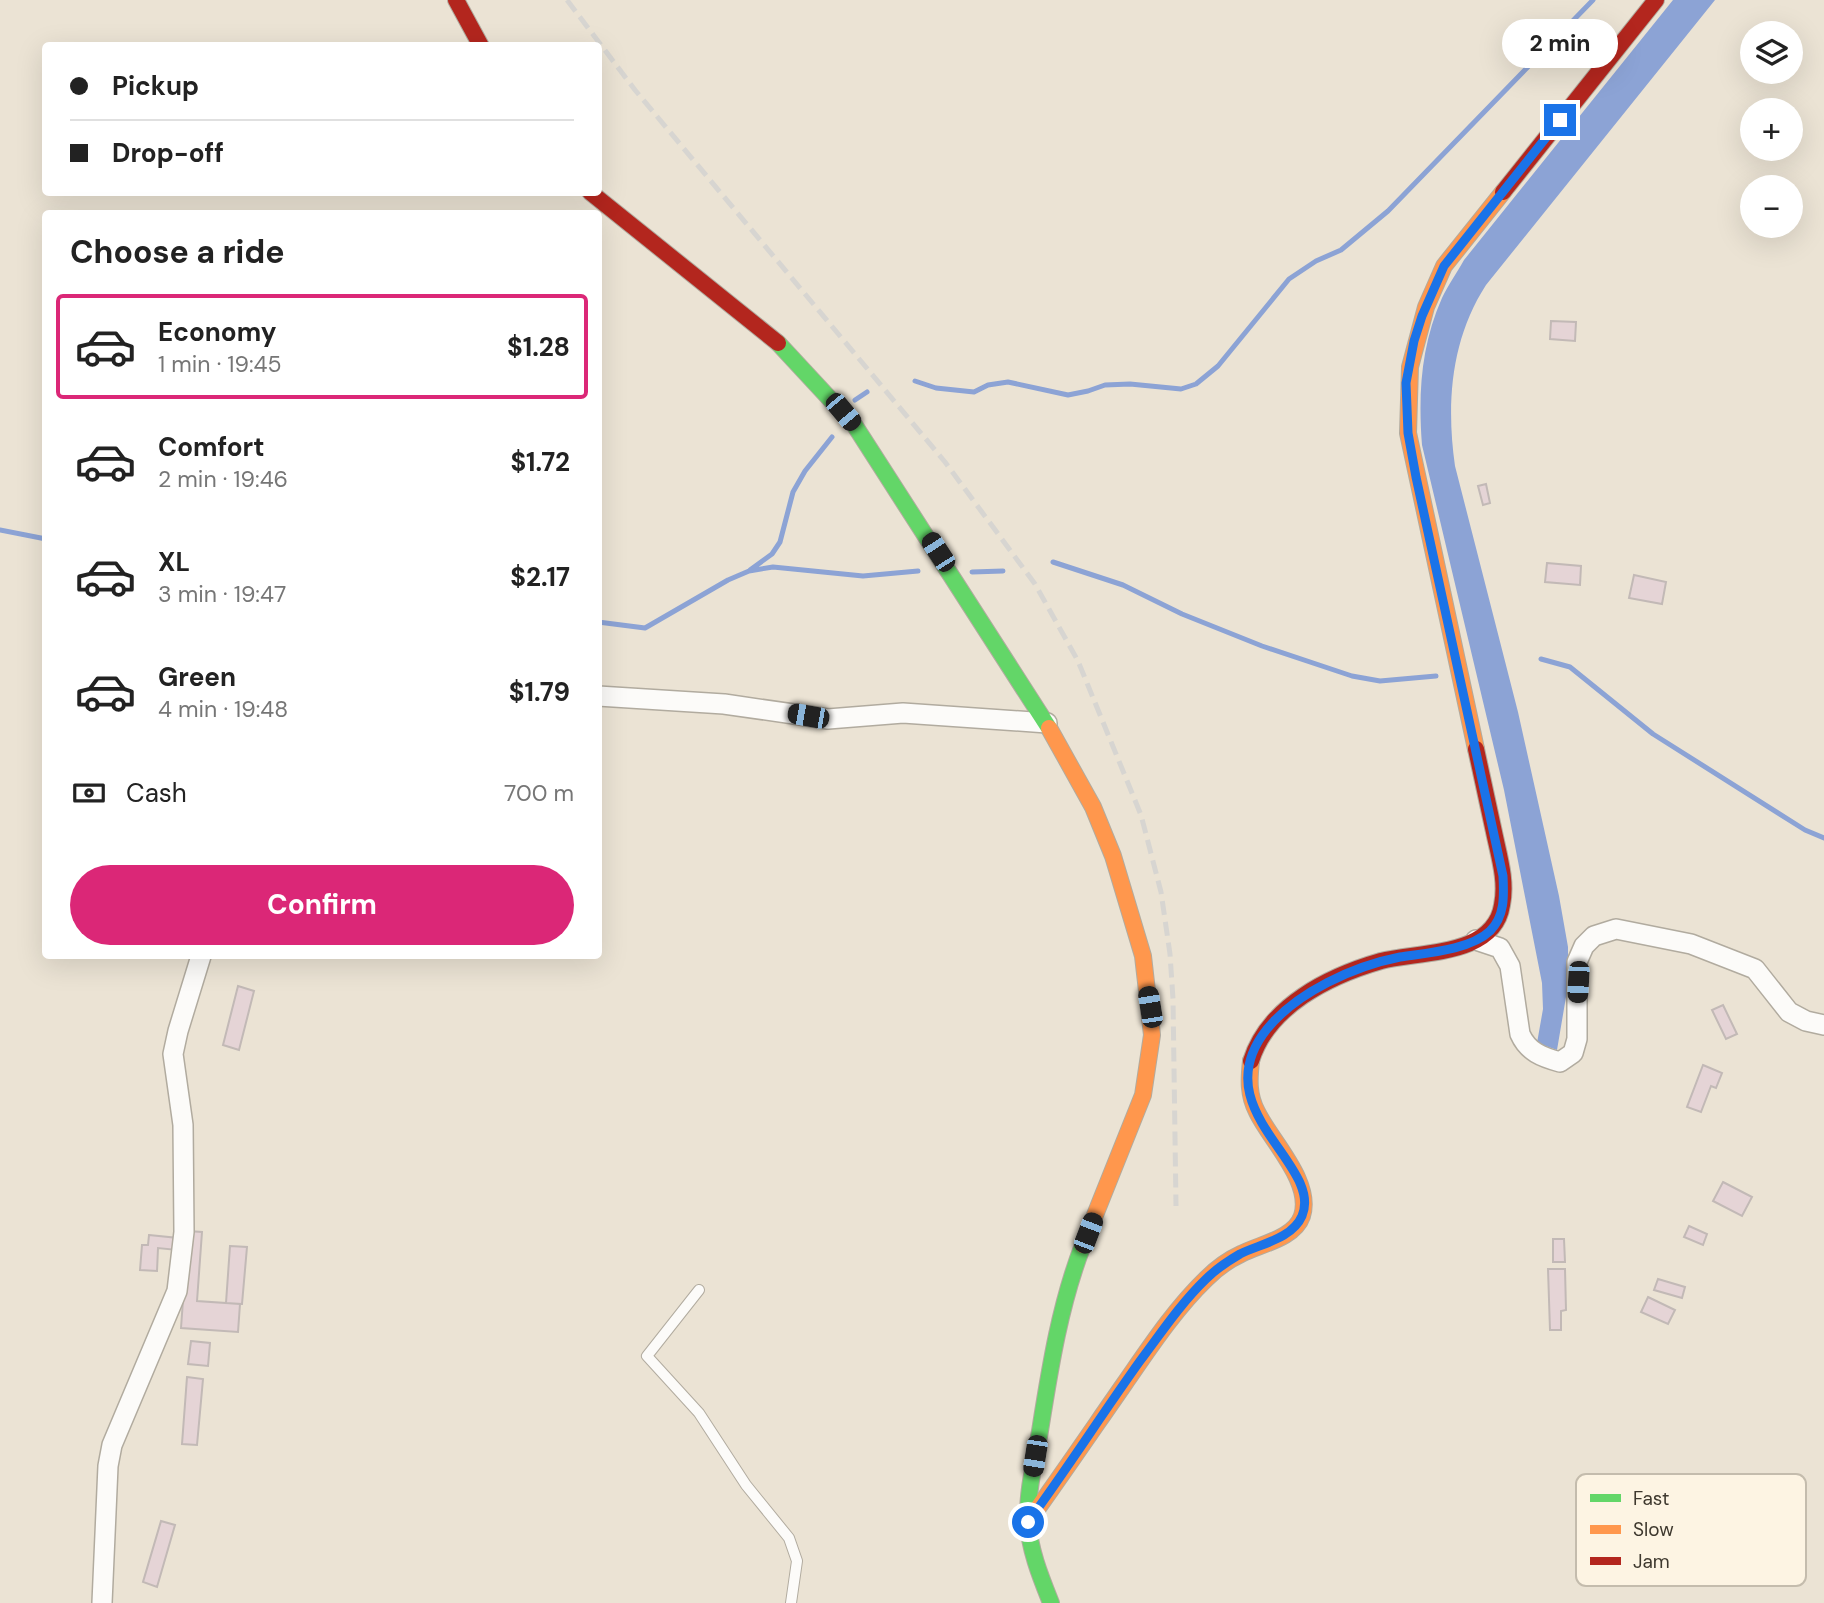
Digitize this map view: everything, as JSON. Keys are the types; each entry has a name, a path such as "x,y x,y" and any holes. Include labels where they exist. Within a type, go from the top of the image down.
{"street":[{"path":"456,0 479,42"},
{"path":"1028,1522 1120,1389 1191,1294 1221,1265 1280,1237 1293,1229 1301,1218 1305,1206 1297,1179 1258,1117 1248,1084 1255,1049 1266,1031 1281,1013 1304,996 1365,965 1439,951 1476,940 1490,931 1499,918 1504,901 1503,876 1413,464 1406,407 1409,365 1422,316 1444,266 1656,0"},
{"path":"595,196 775,340 855,426 1047,723 1093,807 1113,856 1143,956 1152,1035 1143,1095 1080,1253 1059,1323 1032,1478 1028,1522 1038,1570 1051,1603"},
{"path":"602,696 724,704 828,719 903,713 1047,723"},
{"path":"1476,940 1500,948 1510,966 1516,989 1520,1034 1524,1043 1532,1051 1560,1062 1573,1053 1577,1039 1577,961 1584,946 1594,936 1616,929 1691,944 1755,969 1789,1012 1805,1021 1824,1025"},
{"path":"102,1603 108,1466 112,1445 177,1291 184,1232 184,1149 173,1054 200,959"}],"lane":[{"path":"699,1290 646,1356 699,1413 746,1485 789,1538 797,1561 791,1603"}],"water":[{"path":"1673,0 1715,0 1486,285 1465,327 1454,372 1451,419 1455,466 1518,712 1568,947 1567,991 1557,1050 1537,1043 1543,1009 1542,983 1504,790 1422,445 1421,388 1425,352 1435,316 1444,293 1464,260"}],"building":[{"path":"1551,321 1576,322 1575,341 1550,339"},
{"path":"1486,484 1490,503 1483,505 1478,486"},
{"path":"1547,563 1581,566 1580,585 1545,582"},
{"path":"1634,575 1666,582 1662,604 1629,598"},
{"path":"238,986 254,991 239,1050 223,1045"},
{"path":"1723,1005 1737,1034 1726,1039 1712,1010"},
{"path":"1703,1065 1722,1073 1716,1088 1711,1086 1701,1112 1687,1107"},
{"path":"1723,1182 1752,1197 1742,1216 1713,1201"},
{"path":"1689,1226 1707,1234 1703,1245 1684,1237"},
{"path":"188,1231 202,1232 197,1301 240,1304 238,1332 181,1328"},
{"path":"149,1235 178,1238 177,1250 158,1248 157,1271 140,1270 142,1245 148,1245"},
{"path":"1553,1239 1564,1239 1565,1262 1553,1262"},
{"path":"230,1246 247,1247 242,1304 226,1303"},
{"path":"1548,1269 1565,1269 1566,1310 1561,1311 1561,1330 1550,1330"},
{"path":"1658,1279 1685,1287 1682,1298 1654,1290"},
{"path":"1648,1297 1675,1310 1668,1324 1641,1312"},
{"path":"191,1341 210,1343 208,1366 188,1364"},
{"path":"187,1377 203,1379 197,1445 182,1444"},
{"path":"161,1521 175,1525 157,1587 143,1582"}],"waterway":[{"path":"915,381 936,388 974,392 988,385 1008,382 1068,395 1105,385 1130,384 1181,389 1196,384 1218,366 1289,279 1316,261 1341,250 1388,211 1593,0"},
{"path":"855,400 867,392"},
{"path":"750,570 772,554 780,542 793,492 805,471 832,437"},
{"path":"0,530 42,538"},
{"path":"1053,562 1123,585 1182,614 1262,646 1352,676 1380,681 1436,676"},
{"path":"602,623 645,628 728,580 749,571 773,567 863,576 918,571"},
{"path":"972,572 1003,571"},
{"path":"1541,659 1570,667 1653,734 1805,830 1824,838"}],"railway":[{"path":"567,0 599,42"},
{"path":"602,46 635,90 945,462 1035,584 1078,661 1141,815 1161,892 1173,999 1176,1206"}],"traffic: fast":[{"path":"778,343 855,426 1049,728"},
{"path":"1051,1603 1031,1542 1029,1499 1057,1336 1083,1245"}],"traffic: slow":[{"path":"1476,749 1408,433 1410,367 1426,307 1444,266 1503,192"},
{"path":"1049,728 1093,807 1113,856 1143,956 1152,1035 1143,1095 1083,1245"},
{"path":"1028,1522 1153,1342 1195,1291 1231,1259 1276,1240 1292,1230 1302,1216 1302,1189 1252,1099 1251,1061"}],"traffic: jam":[{"path":"456,0 479,42"},
{"path":"1503,192 1656,0"},
{"path":"595,196 778,343"},
{"path":"1251,1061 1271,1024 1286,1009 1321,985 1381,961 1434,953 1470,943 1485,934 1496,922 1502,905 1503,878 1476,749"}],"route":[{"path":"1028,1522 1059,1481 1120,1389 1191,1294 1221,1265 1280,1237 1293,1229 1301,1218 1305,1206 1304,1196 1297,1179 1258,1117 1248,1084 1255,1049 1266,1031 1281,1013 1304,996 1365,965 1439,951 1476,940 1490,931 1499,918 1504,901 1503,876 1416,477 1408,433 1406,383 1422,316 1444,266 1560,120"}]}
